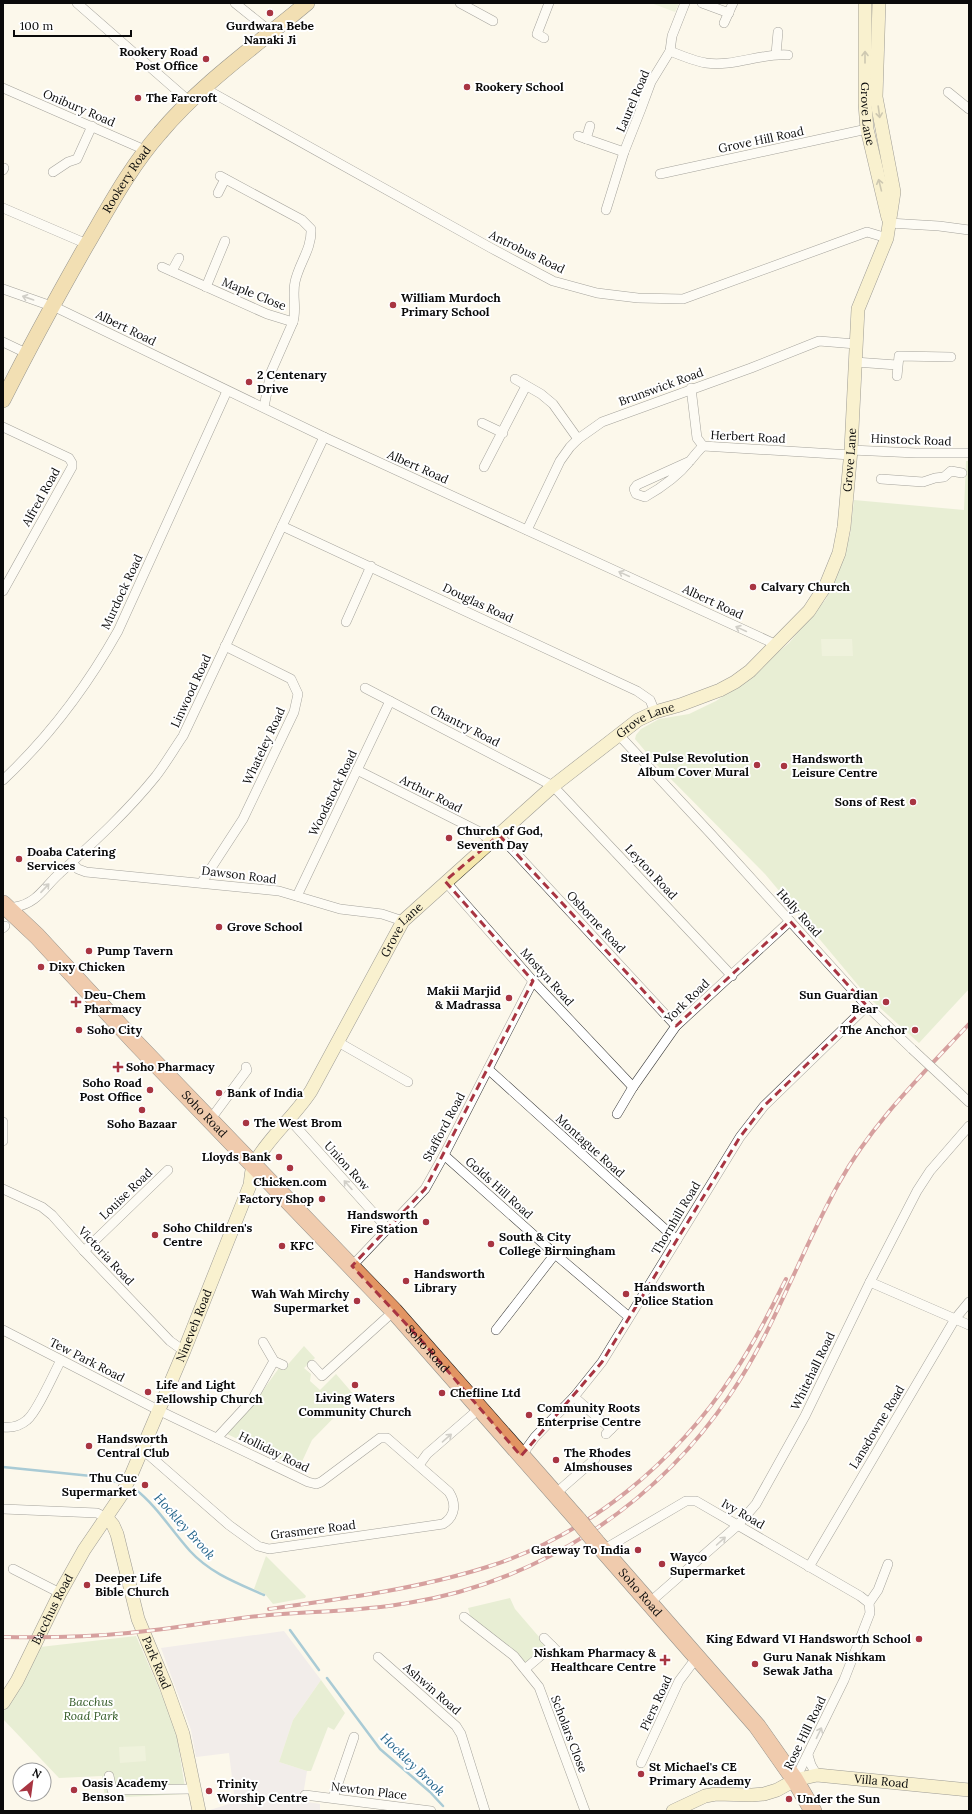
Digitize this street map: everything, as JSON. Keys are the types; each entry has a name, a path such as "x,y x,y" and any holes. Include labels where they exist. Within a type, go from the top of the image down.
{"highway":[{"name":"Soho Road","path":"6,900 37,936 135,1042 394,1311 480,1408 520,1456 578,1520 599,1546 757,1726 795,1780 813,1811"}],"main road":[{"name":"Rookery Road","path":"3,400 26,353 87,244 118,191 145,150 173,118 206,87 306,3"}],"street":[{"path":"77,3 190,102"},
{"path":"235,3 271,32"},
{"path":"460,3 493,21"},
{"path":"544,38 537,34 549,3"},
{"name":"Laurel Road","path":"606,210 624,152 651,82 670,51 672,36 685,3"},
{"path":"702,3 729,13"},
{"path":"724,23 733,3"},
{"name":"Grove Lane","path":"866,3 865,104 867,129 889,223"},
{"name":"Grove Lane","path":"254,1165 302,1106 403,921 553,786 618,734 638,720 655,712 700,698 735,682 750,671 809,611 826,585 834,568 841,545 844,527 851,452 858,309 887,238 894,192 876,97 879,3"},
{"path":"776,54 778,32"},
{"path":"670,51 707,63 729,62 776,54 788,55"},
{"name":"Antrobus Road","path":"206,87 211,92 553,281 597,293 638,298 682,299 867,232 887,238"},
{"name":"Onibury Road","path":"3,88 145,150"},
{"path":"948,92 969,109"},
{"path":"53,172 68,162 77,159 92,126"},
{"path":"590,126 582,137 624,152"},
{"name":"Grove Hill Road","path":"660,174 867,129"},
{"path":"218,193 222,178 302,220 311,229 311,240 294,284 296,314 294,322 271,372 264,407"},
{"path":"3,208 87,244"},
{"path":"889,223 939,226 969,230"},
{"name":"Maple Close","path":"206,287 225,241"},
{"path":"172,271 179,258"},
{"name":"Maple Close","path":"162,267 267,314 294,322"},
{"name":"Albert Road","path":"3,289 52,306 324,437 777,645"},
{"name":"Brunswick Road","path":"527,530 560,461 578,439 602,422 691,388 751,368 819,341 856,344"},
{"path":"3,342 26,353"},
{"path":"897,376 899,356 951,357"},
{"path":"855,362 897,365"},
{"path":"515,379 541,394 553,404 578,439"},
{"path":"484,467 498,444 526,386"},
{"name":"Herbert Road","path":"691,388 697,438 703,446 851,452"},
{"name":"Murdock Road","path":"3,780 24,761 66,710 97,668 118,631 227,391"},
{"path":"482,423 503,433"},
{"name":"Alfred Road","path":"3,427 69,458 72,463 72,467 3,591"},
{"name":"Linwood Road","path":"6,900 32,903 55,878 124,812 157,775 183,736 324,437"},
{"path":"690,461 637,485 634,489 636,494 645,497 653,493 676,476 690,461 703,446"},
{"name":"Hinstock Road","path":"851,452 969,453"},
{"path":"881,479 924,482 935,478 944,477 951,471 951,454"},
{"path":"951,471 962,473"},
{"name":"Douglas Road","path":"282,526 371,566 637,691 650,700 655,712"},
{"path":"346,622 371,566"},
{"name":"Whateley Road","path":"202,882 244,819 294,712 298,694 291,679 226,646"},
{"name":"Chantry Road","path":"365,688 553,786"},
{"name":"Woodstock Road","path":"297,896 390,701"},
{"name":"Holly Road","path":"618,734 867,1006 969,1102"},
{"name":"Arthur Road","path":"357,770 478,831 496,838"},
{"name":"Leyton Road","path":"553,786 732,976"},
{"name":"Osborne Road","path":"496,838 676,1026"},
{"name":"Dawson Road","path":"72,863 78,869 86,872 202,882 279,891 340,909 382,914 403,921"},
{"name":"Mostyn Road","path":"445,882 533,981 633,1087"},
{"name":"York Road","path":"617,1114 633,1087 676,1026 790,921"},
{"name":"Stafford Road","path":"352,1266 424,1189 444,1155 533,981"},
{"name":"Thornhill Road","path":"520,1456 535,1437 574,1397 602,1362 740,1137 764,1106 867,1006"},
{"path":"338,1042 408,1082"},
{"path":"210,1120 247,1070 246,1067"},
{"name":"Montague Road","path":"488,1069 677,1240"},
{"name":"Union Row","path":"290,1120 387,1228"},
{"path":"3,1122 3,1141"},
{"name":"Whitehall Road","path":"649,1603 738,1525 756,1504 805,1416 870,1282 926,1178 969,1126"},
{"name":"Golds Hill Road","path":"444,1155 629,1318"},
{"name":"Nineveh Road","path":"107,1518 122,1494 160,1411 250,1185 254,1165"},
{"name":"Louise Road","path":"84,1251 168,1170"},
{"name":"Victoria Road","path":"3,1189 47,1210 170,1341 184,1351"},
{"path":"496,1330 555,1254"},
{"path":"870,1282 969,1325"},
{"name":"Lansdowne Road","path":"809,1567 955,1319 969,1302"},
{"path":"312,1365 322,1376 394,1311"},
{"name":"Tew Park Road","path":"3,1330 160,1411"},
{"path":"263,1342 274,1361 283,1365"},
{"path":"3,1427 15,1426 32,1416 61,1360"},
{"path":"217,1438 252,1400 274,1361"},
{"path":"574,1397 612,1428"},
{"path":"419,1465 428,1454 480,1408"},
{"name":"Holliday Road","path":"160,1411 308,1482 316,1484 321,1482 383,1437 391,1440 419,1465"},
{"name":"Grasmere Road","path":"142,1449 230,1525 258,1546 268,1549 443,1524 451,1518 454,1511 453,1498 449,1492 419,1465"},
{"path":"555,1494 595,1459"},
{"name":"Ivy Road","path":"599,1546 686,1502 696,1501 860,1596 869,1603"},
{"path":"3,1509 97,1513 107,1518"},
{"name":"Bacchus Road","path":"3,1703 17,1681 60,1593 84,1550 107,1518"},
{"name":"Park Road","path":"107,1518 113,1525 117,1534 138,1619 148,1647 166,1686 183,1734 193,1789 199,1811"},
{"name":"Rose Hill Road","path":"795,1780 844,1680 870,1613 869,1603 878,1590 888,1564"},
{"path":"13,1569 60,1593"},
{"name":"Scholars Close","path":"464,1617 505,1648 525,1669 539,1687 585,1811"},
{"path":"544,1638 560,1654"},
{"path":"525,1669 552,1646"},
{"name":"Ashwin Road","path":"378,1657 459,1730 485,1811"},
{"name":"Piers Road","path":"641,1763 678,1681 697,1657"},
{"path":"333,1798 354,1737"},
{"path":"808,1755 811,1765 817,1775"},
{"name":"Villa Road","path":"673,1811 705,1796 716,1794 764,1794 777,1790 795,1780 817,1775 969,1790"},
{"path":"109,1776 112,1790 193,1789"},
{"name":"Newton Place","path":"305,1795 431,1811"}],"highlighted area":[{"path":"499,835 676,1026 790,921 867,1006 764,1106 740,1137 602,1362 521,1456 421,1340 352,1266 425,1189 533,981 445,881"}],"shaded area":[{"path":"284,1631 321,1680 293,1720 279,1762 307,1771 302,1801 320,1804 320,1811 207,1811 235,1802 229,1753 196,1757 191,1730 161,1648"}],"green space":[{"path":"651,3 679,3 675,12"},
{"path":"966,461 969,461 969,989 919,1043 868,997 765,874 657,765 635,739 636,735 641,729 659,719 689,714 716,701 739,685 789,643 826,599 839,569 850,535 854,500 964,510"},
{"path":"821,639 852,639 853,656 822,656"},
{"path":"304,1346 315,1358 304,1368 311,1374 310,1381 320,1390 336,1374 355,1396 312,1440 299,1468 227,1434 256,1400 279,1368 284,1369"},
{"path":"266,1556 306,1596 305,1598 273,1604 265,1594 254,1589"},
{"path":"510,1598 515,1609 546,1645 526,1663 471,1619 468,1608"},
{"name":"Bacchus Road Park","path":"136,1636 175,1725 186,1794 105,1798 102,1776 59,1778 52,1771 52,1762 44,1762 3,1719 3,1712 10,1703 40,1647"},
{"path":"321,1680 345,1713 334,1730 328,1727 311,1771 279,1762 293,1720"},
{"path":"145,1746 146,1761 120,1763 119,1747"}],"waterway":[{"name":"Hockley Brook","path":"3,1467 101,1477 120,1483"},
{"name":"Hockley Brook","path":"135,1489 164,1518 183,1543 198,1559 224,1577 264,1595"},
{"name":"Hockley Brook","path":"290,1630 319,1670"},
{"name":"Hockley Brook","path":"327,1678 380,1749 430,1792 443,1806"}],"railway":[{"path":"3,1637 66,1637 113,1634 277,1614 352,1610 408,1603 456,1593 503,1577 548,1557 590,1532 630,1504 667,1471 700,1435 730,1395 761,1344 825,1209 852,1161 867,1140 916,1080 969,1024"},
{"path":"269,1609 379,1592 461,1575 525,1553 560,1536 595,1515 627,1491 657,1465 711,1406 748,1350 786,1279"}],"place":[{"name":"Gurdwara Bebe Nanaki Ji","path":"270,13"},
{"name":"Rookery Road Post Office","path":"206,59"},
{"name":"Rookery School","path":"467,87"},
{"name":"The Farcroft","path":"138,98"},
{"name":"William Murdoch Primary School","path":"393,305"},
{"name":"2 Centenary Drive","path":"249,382"},
{"name":"Calvary Church","path":"753,587"},
{"name":"Steel Pulse Revolution Album Cover Mural","path":"757,765"},
{"name":"Handsworth Leisure Centre","path":"784,766"},
{"name":"Sons of Rest","path":"913,802"},
{"name":"Church of God, Seventh Day","path":"449,838"},
{"name":"Doaba Catering Services","path":"19,859"},
{"name":"Grove School","path":"219,927"},
{"name":"Pump Tavern","path":"89,951"},
{"name":"Dixy Chicken","path":"41,967"},
{"name":"Makii Marjid & Madrassa","path":"509,998"},
{"name":"Deu-Chem Pharmacy","path":"76,1002"},
{"name":"Sun Guardian Bear","path":"886,1002"},
{"name":"Soho City","path":"79,1030"},
{"name":"The Anchor","path":"915,1030"},
{"name":"Soho Pharmacy","path":"118,1067"},
{"name":"Soho Road Post Office","path":"150,1090"},
{"name":"Bank of India","path":"219,1093"},
{"name":"Soho Bazaar","path":"142,1110"},
{"name":"The West Brom","path":"246,1123"},
{"name":"Lloyds Bank","path":"279,1157"},
{"name":"Chicken.com","path":"290,1168"},
{"name":"Factory Shop","path":"322,1199"},
{"name":"Handsworth Fire Station","path":"426,1222"},
{"name":"Soho Children's Centre","path":"155,1235"},
{"name":"South & City College Birmingham","path":"491,1244"},
{"name":"KFC","path":"282,1246"},
{"name":"Handsworth Library","path":"406,1281"},
{"name":"Handsworth Police Station","path":"626,1294"},
{"name":"Wah Wah Mirchy Supermarket","path":"357,1301"},
{"name":"Living Waters Community Church","path":"355,1385"},
{"name":"Life and Light Fellowship Church","path":"148,1392"},
{"name":"Chefline Ltd","path":"442,1393"},
{"name":"Community Roots Enterprise Centre","path":"529,1415"},
{"name":"Handsworth Central Club","path":"89,1446"},
{"name":"The Rhodes Almshouses","path":"556,1460"},
{"name":"Thu Cuc Supermarket","path":"145,1485"},
{"name":"Gateway To India","path":"638,1550"},
{"name":"Wayco Supermarket","path":"662,1564"},
{"name":"Deeper Life Bible Church","path":"87,1585"},
{"name":"King Edward VI Handsworth School","path":"919,1639"},
{"name":"Nishkam Pharmacy & Healthcare Centre","path":"665,1660"},
{"name":"Guru Nanak Nishkam Sewak Jatha","path":"755,1664"},
{"name":"St Michael's CE Primary Academy","path":"641,1774"},
{"name":"Oasis Academy Benson","path":"74,1790"},
{"name":"Trinity Worship Centre","path":"209,1791"},
{"name":"Under the Sun","path":"789,1799"}]}
